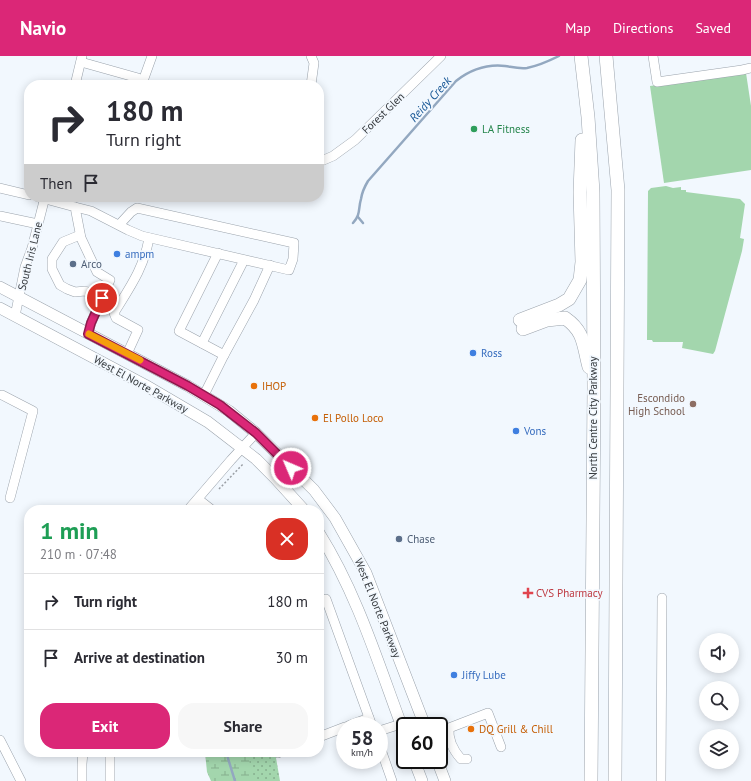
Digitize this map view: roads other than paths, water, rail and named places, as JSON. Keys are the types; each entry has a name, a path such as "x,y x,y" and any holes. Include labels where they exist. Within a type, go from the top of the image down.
{"highway":[{"name":"North Centre City Parkway","path":"581,56 588,117 593,192 594,388 591,781"},
{"path":"606,56 618,190 615,781"},
{"path":"588,117 582,138 580,192 582,262 580,280 569,299 522,324 565,318 574,325 580,333 594,388"}],"main road":[{"name":"West El Norte Parkway","path":"0,287 204,395 229,411 256,433 314,490 335,518 366,573 422,717"},
{"name":"West El Norte Parkway","path":"0,308 185,408 208,422 242,448 275,478 299,505"},
{"name":"West El Norte Parkway","path":"324,541 345,579 361,615 398,717"},
{"path":"417,769 422,781"},
{"path":"440,769 445,781"}],"street":[{"path":"146,80 152,56"},
{"path":"311,56 314,62 312,80"},
{"name":"Forest Glen","path":"324,160 333,156 355,140 441,56"},
{"path":"653,56 656,82 751,68"},
{"path":"76,80 82,59 141,80"},
{"path":"0,188 24,194"},
{"name":"South Iris Lane","path":"15,316 25,267 38,224 41,202"},
{"path":"57,202 91,211 119,225 142,236 150,238 289,270 293,259 294,243 137,208 131,212 119,225"},
{"path":"75,207 80,235 97,272 110,280 91,323 88,334"},
{"path":"0,216 38,224"},
{"path":"80,235 63,242 52,258 52,269 60,284 67,289 75,292 85,291 102,298"},
{"path":"127,354 138,330 116,318 114,313 141,269 150,238"},
{"path":"218,253 179,331 224,355"},
{"path":"202,343 244,260"},
{"path":"204,395 254,300 270,265"},
{"path":"2,395 33,411 10,498"},
{"path":"193,505 256,433"},
{"path":"198,499 206,505"},
{"path":"326,598 369,717"},
{"path":"661,781 662,598"},
{"path":"467,759 461,759 454,751 449,734 449,728 488,713 501,746"},
{"path":"324,735 336,730"},
{"path":"0,740 21,781"},
{"path":"82,781 83,757"},
{"path":"110,757 110,781"},
{"path":"388,769 392,781"}],"waterway":[{"name":"Reidy Creek","path":"353,223 356,220 362,194 368,181 456,81 473,71 485,67 505,66 527,68 559,56"},
{"name":"Reidy Creek","path":"358,217 363,223"},
{"name":"Reidy Creek","path":"228,757 235,781"}],"place":[{"name":"LA Fitness","path":"474,129"},
{"name":"ampm","path":"117,254"},
{"name":"Arco","path":"73,264"},
{"name":"Ross","path":"473,353"},
{"name":"IHOP","path":"254,386"},
{"name":"Escondido High School","path":"693,404"},
{"name":"El Pollo Loco","path":"315,418"},
{"name":"Vons","path":"516,431"},
{"name":"Chase","path":"399,539"},
{"name":"CVS Pharmacy","path":"528,593"},
{"name":"Jiffy Lube","path":"454,675"},
{"name":"DQ Grill & Chill","path":"471,729"}]}
